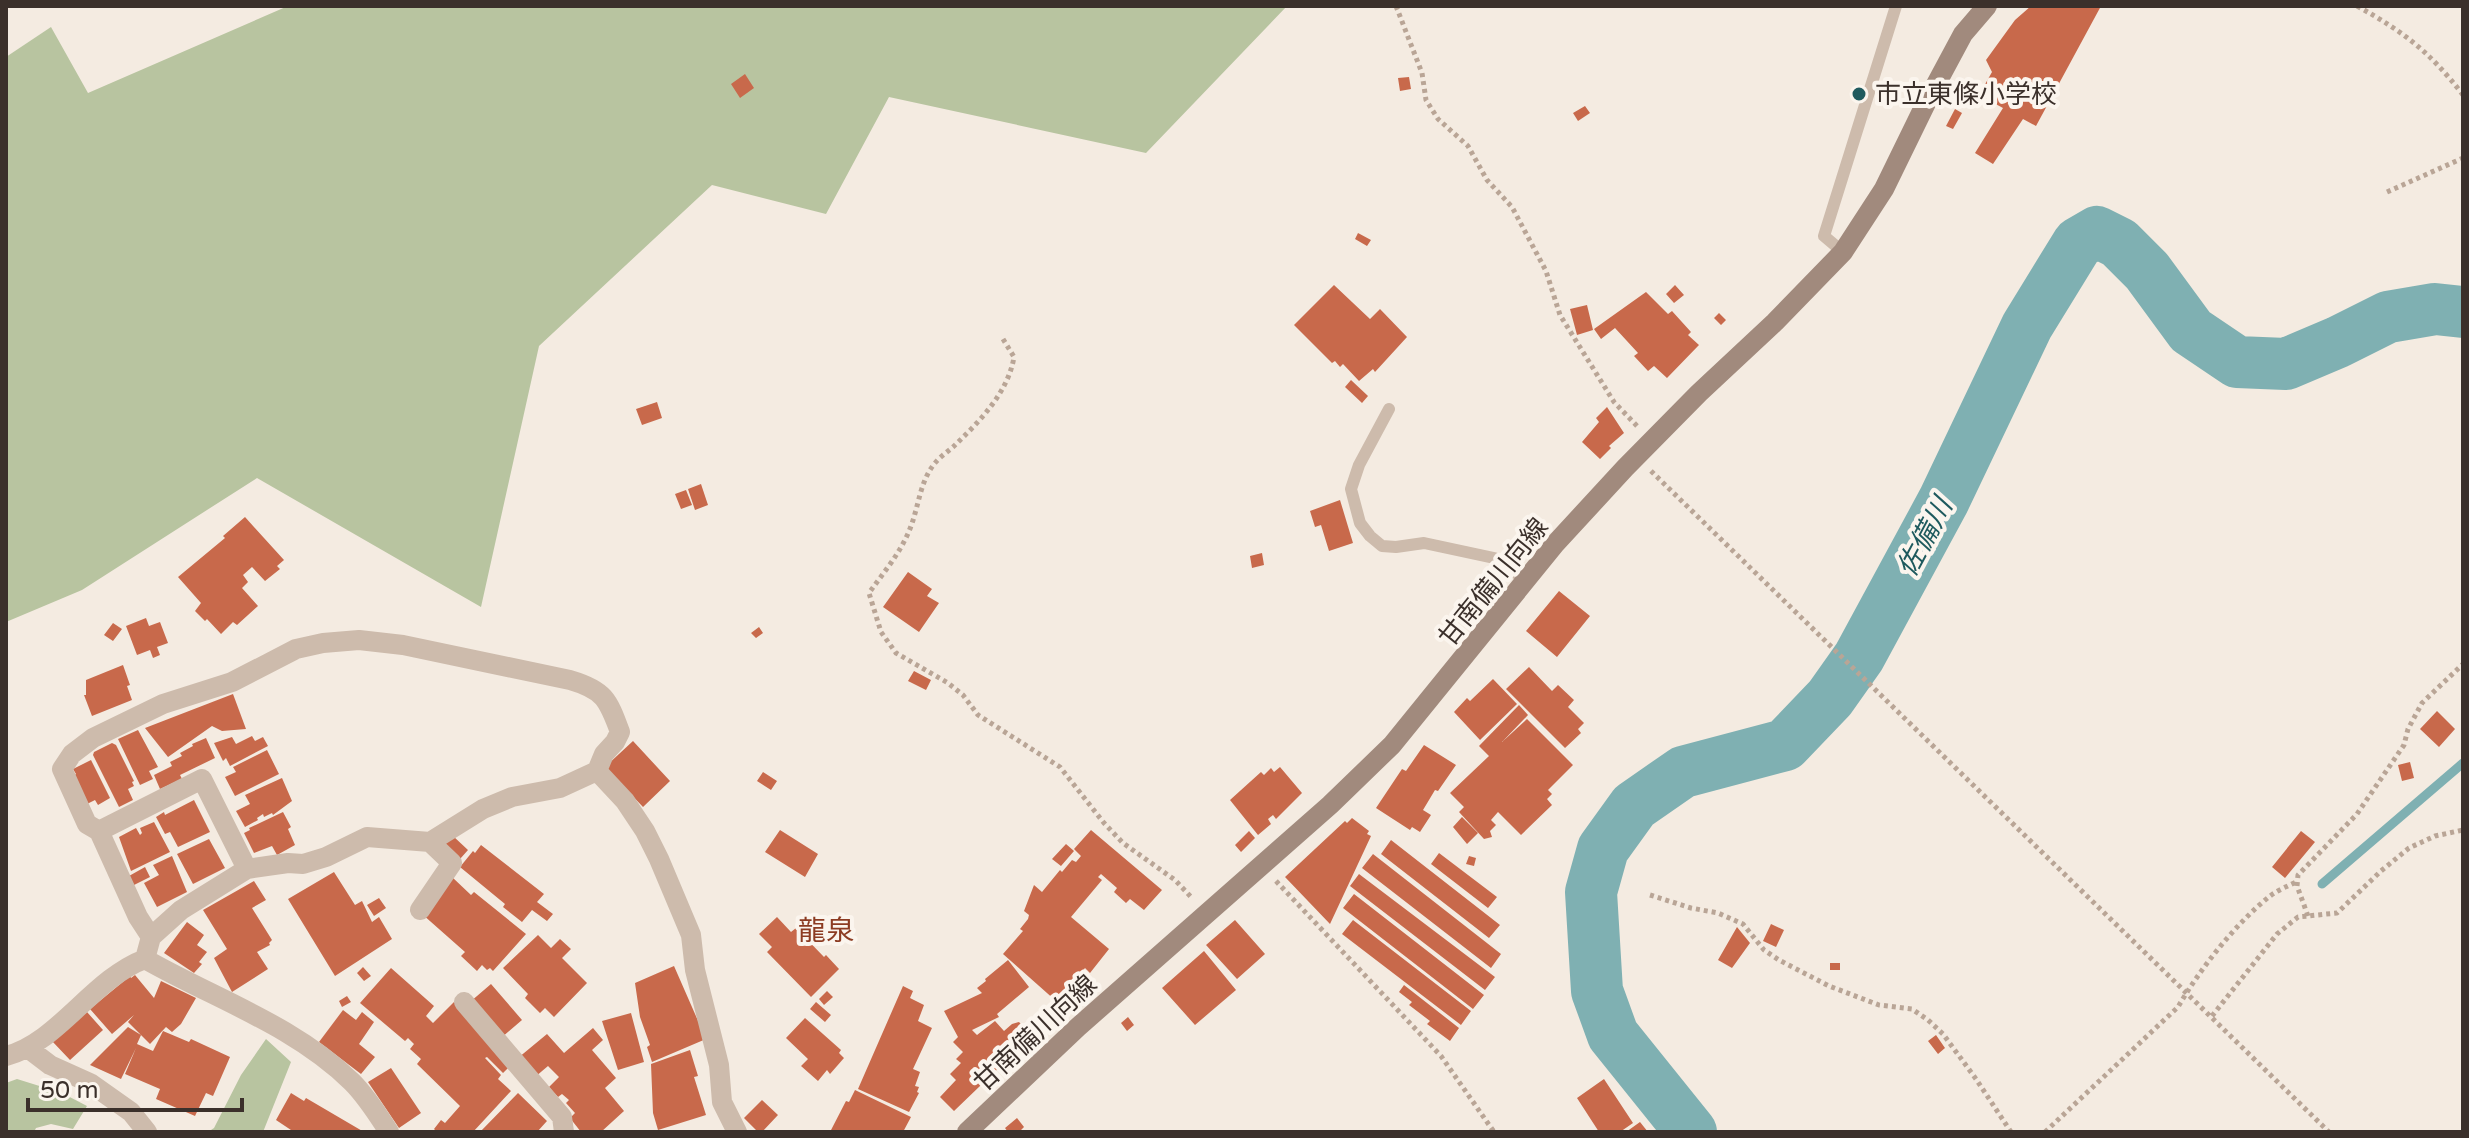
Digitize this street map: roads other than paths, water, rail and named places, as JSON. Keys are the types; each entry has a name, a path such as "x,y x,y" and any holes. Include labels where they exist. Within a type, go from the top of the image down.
{"main road":[{"name":"甘南備川向線","path":"967,1132 1078,1027 1330,805 1392,745 1526,580 1636,456 1843,252 1884,189 1963,34 1987,6"}],"street":[{"path":"6,1056 29,1049 117,973 145,959 151,937 181,910 247,869 303,864 326,857 367,837 430,842 483,809 512,797 560,788 597,771 604,754 620,732 614,715 594,687 403,645 359,640 296,649 232,682 163,704 93,738 72,754 62,769 87,824 99,831 138,917 151,937"},
{"path":"597,771 625,801 645,831 691,935 695,970 719,1065 722,1102 737,1132"},
{"path":"99,831 202,779 247,869"},
{"path":"420,910 452,863 430,842"},
{"path":"145,959 258,1015 319,1056 352,1082 389,1132"},
{"path":"464,1002 562,1117 564,1132"},
{"path":"29,1049 50,1065 90,1083 131,1112 147,1132"}],"lane":[{"path":"1843,252 1824,236 1896,6"},
{"path":"1389,409 1359,465 1351,489 1360,523 1370,536 1382,546 1424,543 1494,558 1526,580"}],"waterway":[{"name":"佐備川","path":"1691,1132 1613,1035 1597,991 1591,892 1603,849 1634,806 1683,772 1785,745 1830,698 1859,657 1944,500 2027,326 2078,243 2097,232 2119,243 2147,271 2191,331 2237,362 2286,364 2388,317 2435,309 2463,312"},
{"path":"2322,884 2463,763"}],"place":[{"name":"市立東條小学校","path":"1859,94"}],"district":[{"name":"龍泉","path":"826,930"}]}
